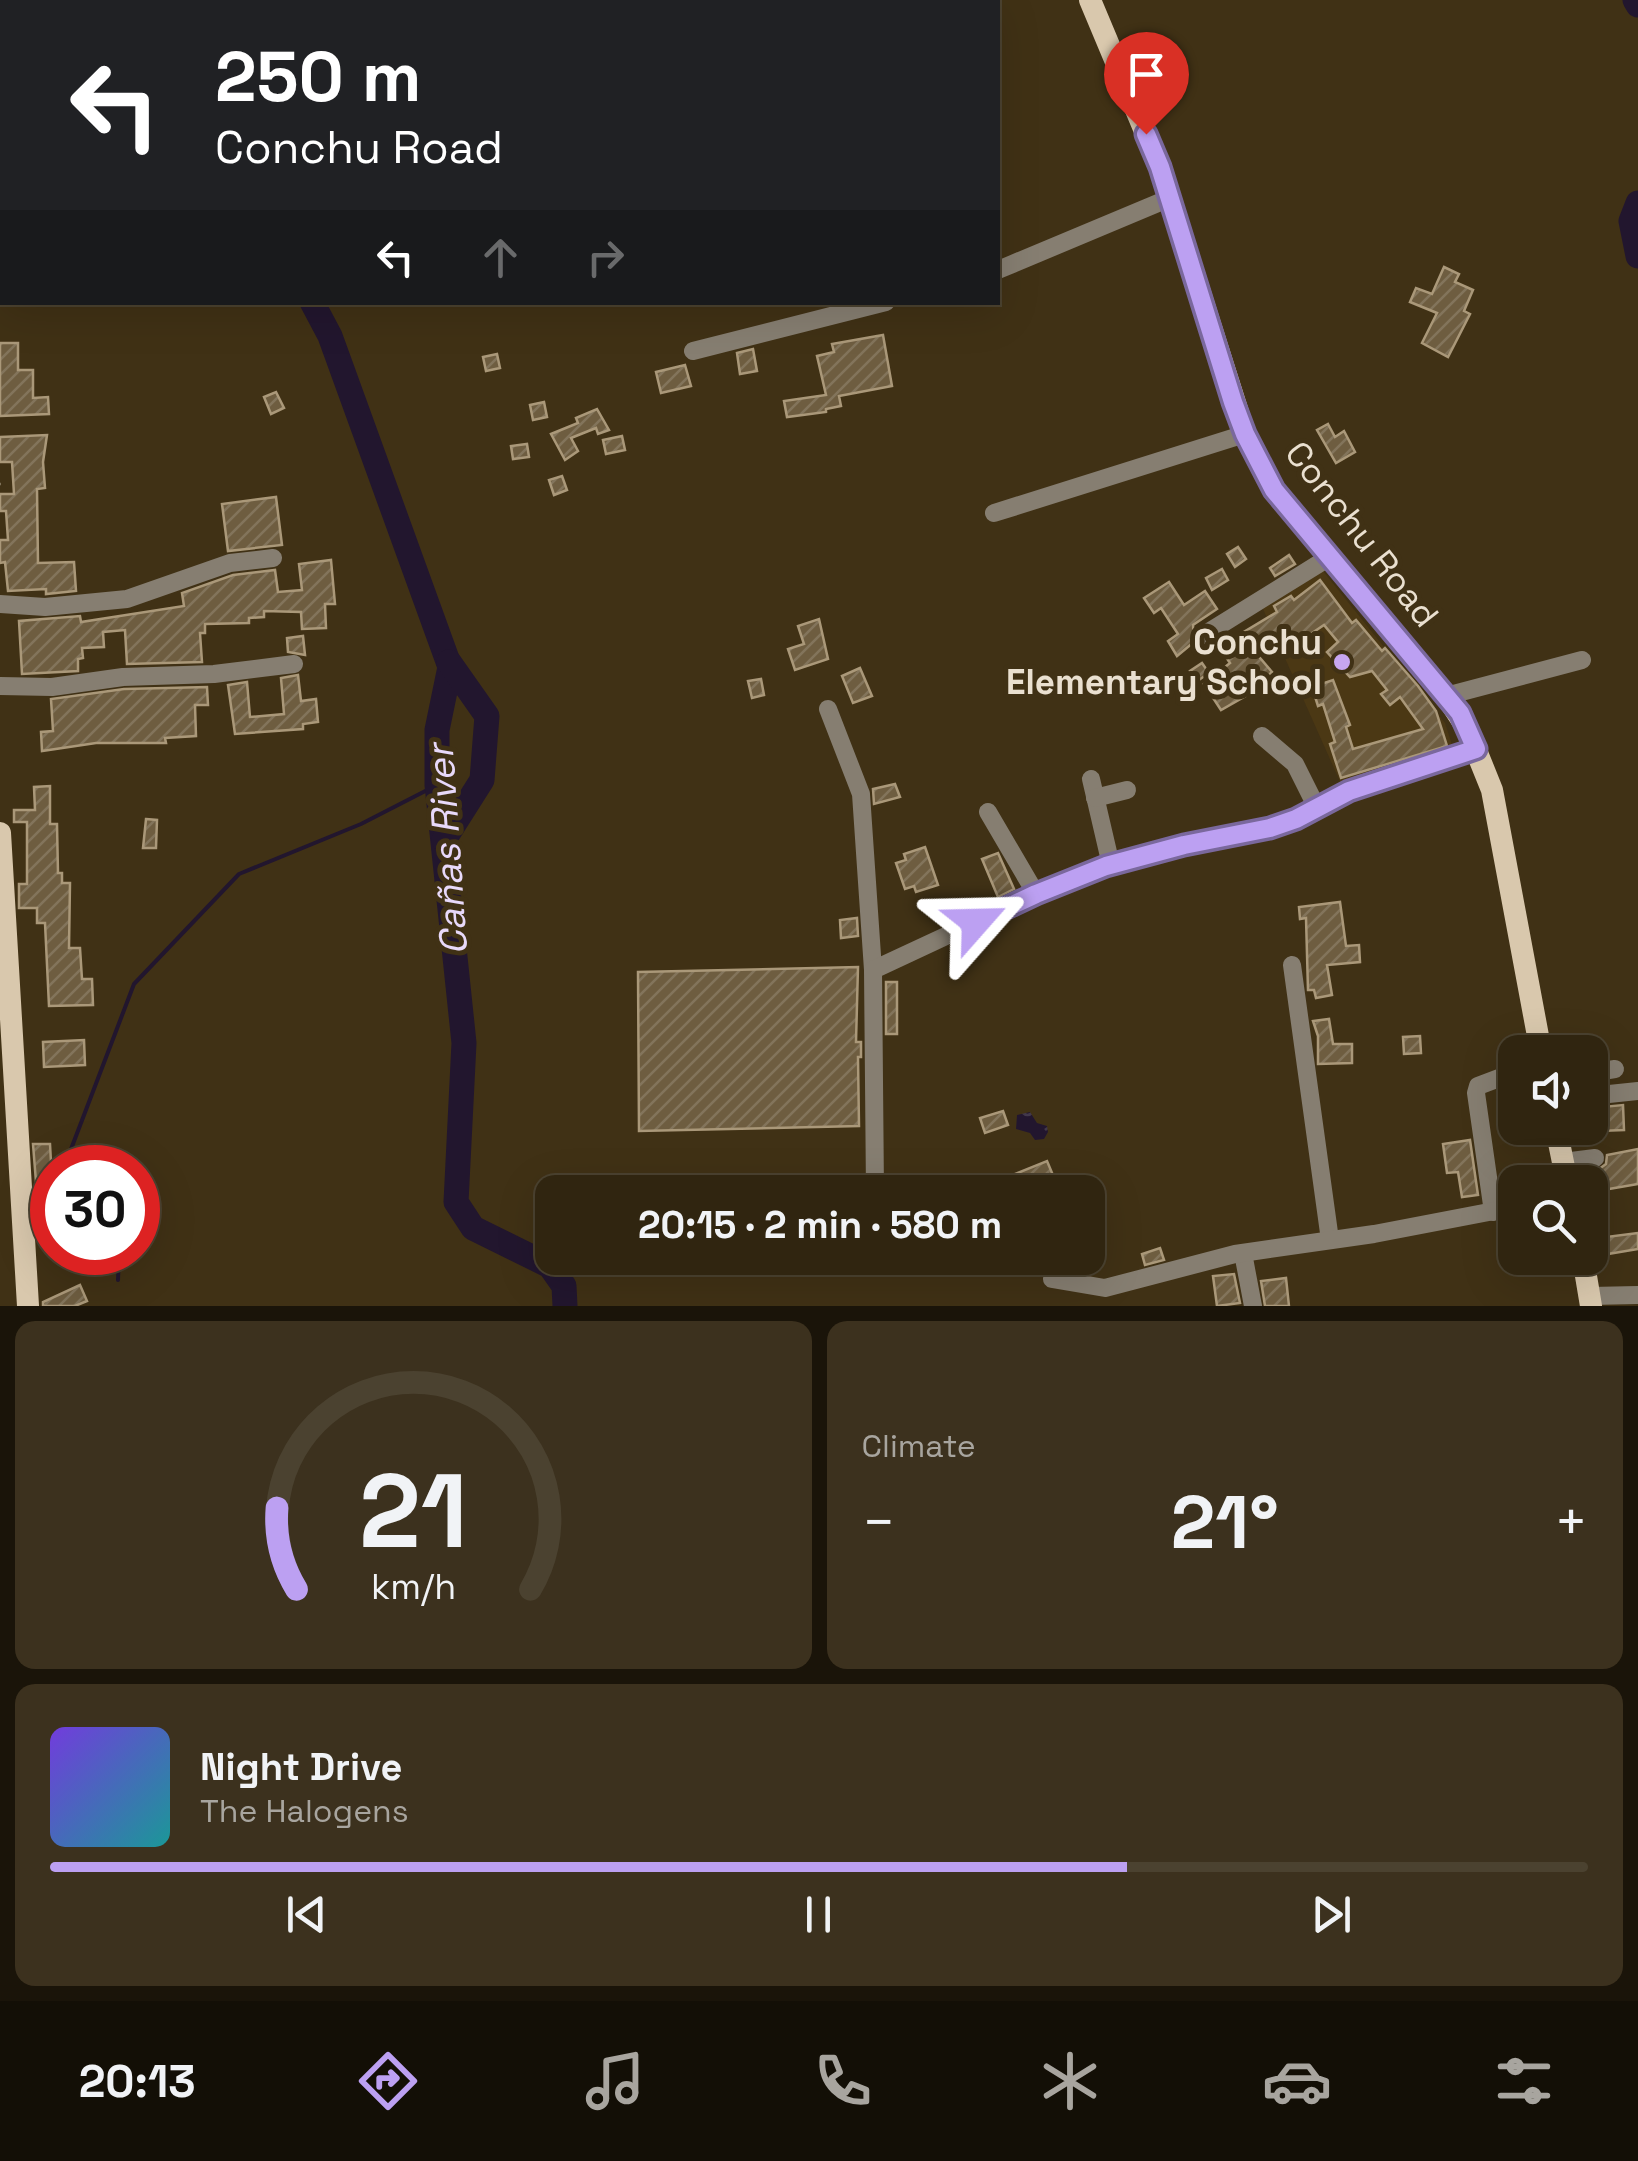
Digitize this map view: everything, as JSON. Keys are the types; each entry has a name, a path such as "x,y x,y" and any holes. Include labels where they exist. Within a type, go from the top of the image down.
{"main road":[{"name":"Conchu Road","path":"1090,0 1160,167 1245,434 1274,490 1460,713 1476,749 1492,790 1538,1035"},
{"path":"0,832 28,1306"},
{"path":"1586,1275 1591,1301"}],"street":[{"path":"1000,269 1170,198"},
{"path":"693,351 874,305"},
{"path":"994,513 1245,434"},
{"path":"0,604 45,607 127,599 230,563 273,558"},
{"path":"1204,634 1328,558"},
{"path":"1446,696 1582,660"},
{"path":"0,686 52,687 123,677 195,675 294,664"},
{"path":"828,709 862,794 873,970 875,1175"},
{"path":"1262,736 1295,764 1317,808"},
{"path":"873,970 1036,894 1110,865 1270,828 1349,791 1476,749"},
{"path":"1110,865 1093,788 1127,790"},
{"path":"988,812 1036,894"},
{"path":"1292,966 1330,1240"},
{"path":"1608,1070 1615,1069"},
{"path":"1493,1212 1476,1093 1478,1086 1498,1078"},
{"path":"1608,1094 1638,1091"},
{"path":"1580,1165 1595,1158"},
{"path":"1052,1279 1105,1288 1242,1252 1498,1211"},
{"path":"1242,1252 1253,1306"},
{"path":"1591,1301 1638,1295"}],"shaded area":[{"name":"Conchu Elementary School","path":"1319,566 1445,723 1454,751 1342,786 1260,602"}],"water":[{"path":"1030,1112 1037,1123 1047,1126 1044,1139 1035,1140 1030,1133 1016,1129 1017,1115"}],"building":[{"path":"1444,267 1459,274 1455,282 1473,290 1464,311 1470,314 1448,357 1422,343 1437,313 1410,302 1416,288 1432,294"},
{"path":"883,335 892,386 839,396 841,406 826,412 787,417 784,401 826,395 817,356 834,352 832,344"},
{"path":"0,343 18,343 18,370 33,370 33,398 48,397 49,414 0,416"},
{"path":"753,349 757,371 740,374 737,353"},
{"path":"497,354 500,368 486,371 483,357"},
{"path":"685,365 691,386 661,393 656,372"},
{"path":"276,392 284,408 271,414 264,397"},
{"path":"544,402 547,417 533,420 530,405"},
{"path":"597,409 609,430 598,434 596,428 571,438 578,451 565,460 551,434 578,423 576,418"},
{"path":"1328,424 1335,437 1344,431 1355,452 1336,463 1317,430"},
{"path":"47,435 45,488 37,489 38,563 74,562 76,591 8,591 5,562 0,563 0,540 8,540 0,494 14,494 12,462 0,462 0,437"},
{"path":"622,436 625,450 606,454 603,440"},
{"path":"527,444 529,457 513,459 511,446"},
{"path":"562,476 567,490 554,495 549,480"},
{"path":"276,497 282,545 228,551 222,504"},
{"path":"1238,547 1246,559 1235,567 1227,554"},
{"path":"1289,555 1295,564 1275,576 1270,568"},
{"path":"331,560 335,604 325,604 326,628 302,629 301,612 264,611 264,617 249,618 249,623 205,624 205,633 200,633 202,662 127,664 125,630 103,632 104,647 82,648 78,671 22,674 19,621 80,616 81,622 184,606 182,593 233,575 275,570 278,592 302,590 299,564"},
{"path":"1222,569 1228,580 1212,590 1206,578"},
{"path":"1320,580 1352,623 1356,620 1418,686 1436,711 1447,746 1341,778 1323,704 1318,706 1312,687 1333,680 1350,725 1346,727 1353,749 1423,729 1400,697 1390,705 1381,694 1387,690 1372,671 1350,677 1327,652 1338,642 1324,625 1290,648 1282,635 1255,652 1272,672 1251,693 1221,710 1204,684 1230,663 1219,647 1277,612 1274,606 1291,596 1294,600"},
{"path":"1169,582 1184,605 1205,591 1217,609 1193,625 1194,642 1177,656 1168,641 1178,634 1161,608 1154,613 1144,598"},
{"path":"819,619 828,659 795,670 788,649 804,644 798,626"},
{"path":"303,636 305,655 288,652 287,638"},
{"path":"1202,663 1209,673 1196,682 1190,671"},
{"path":"860,668 872,696 853,703 842,676"},
{"path":"298,675 301,701 316,699 318,722 303,724 303,729 235,734 228,685 247,682 250,717 284,714 281,678"},
{"path":"761,679 764,695 752,698 748,681"},
{"path":"207,687 208,705 195,705 196,736 165,738 166,743 96,743 42,751 41,732 53,731 51,699 124,689"},
{"path":"895,784 900,797 874,804 873,789"},
{"path":"50,786 50,824 57,824 58,873 62,873 62,883 70,883 69,948 80,948 82,979 92,979 93,1005 49,1006 45,923 37,923 37,908 19,908 19,884 27,884 27,822 14,822 14,810 35,810 34,787"},
{"path":"146,819 157,820 156,848 143,848"},
{"path":"925,847 938,885 916,892 914,886 905,889 896,863 906,860 904,854"},
{"path":"998,853 1014,889 998,897 982,859"},
{"path":"1340,902 1346,946 1359,945 1360,962 1327,965 1332,995 1316,998 1314,990 1308,990 1306,918 1300,919 1299,907"},
{"path":"857,918 858,936 841,938 840,920"},
{"path":"858,967 859,1126 639,1131 638,972"},
{"path":"886,982 897,982 897,1034 886,1034"},
{"path":"1329,1019 1333,1044 1352,1044 1352,1063 1318,1064 1318,1036 1313,1021"},
{"path":"1420,1036 1421,1053 1404,1054 1403,1037"},
{"path":"84,1040 85,1065 44,1067 43,1042"},
{"path":"1623,1105 1624,1130 1608,1131 1608,1106"},
{"path":"1003,1111 1008,1125 985,1133 980,1118"},
{"path":"1470,1140 1478,1195 1462,1197 1458,1172 1447,1173 1443,1144"},
{"path":"1638,1149 1638,1184 1608,1189 1607,1155"},
{"path":"1047,1161 1053,1175 1012,1175"},
{"path":"1638,1233 1638,1249 1608,1254 1608,1237"},
{"path":"1160,1248 1164,1260 1145,1265 1142,1254"},
{"path":"1234,1274 1240,1303 1217,1306 1213,1276"},
{"path":"1286,1278 1289,1306 1265,1306 1261,1281"},
{"path":"80,1285 87,1301 75,1306 43,1306 43,1302"}],"waterway":[{"path":"1635,0 1638,5"},
{"path":"1638,203 1631,221 1638,256"},
{"name":"Cañas River","path":"314,305 330,336 450,667 437,730 437,785 464,1043 456,1202 473,1228 550,1266 564,1286 565,1306"},
{"path":"444,840 482,780 487,716 449,662"},
{"path":"73,1145 134,984 239,874 361,824 437,785"},
{"path":"118,1275 118,1280"}],"place":[{"name":"Conchu Elementary School","path":"1342,662"}],"route":[{"path":"976,922 1106,866 1270,828 1349,791 1476,749 1460,713 1274,490 1233,402 1160,167 1146,134"}]}
